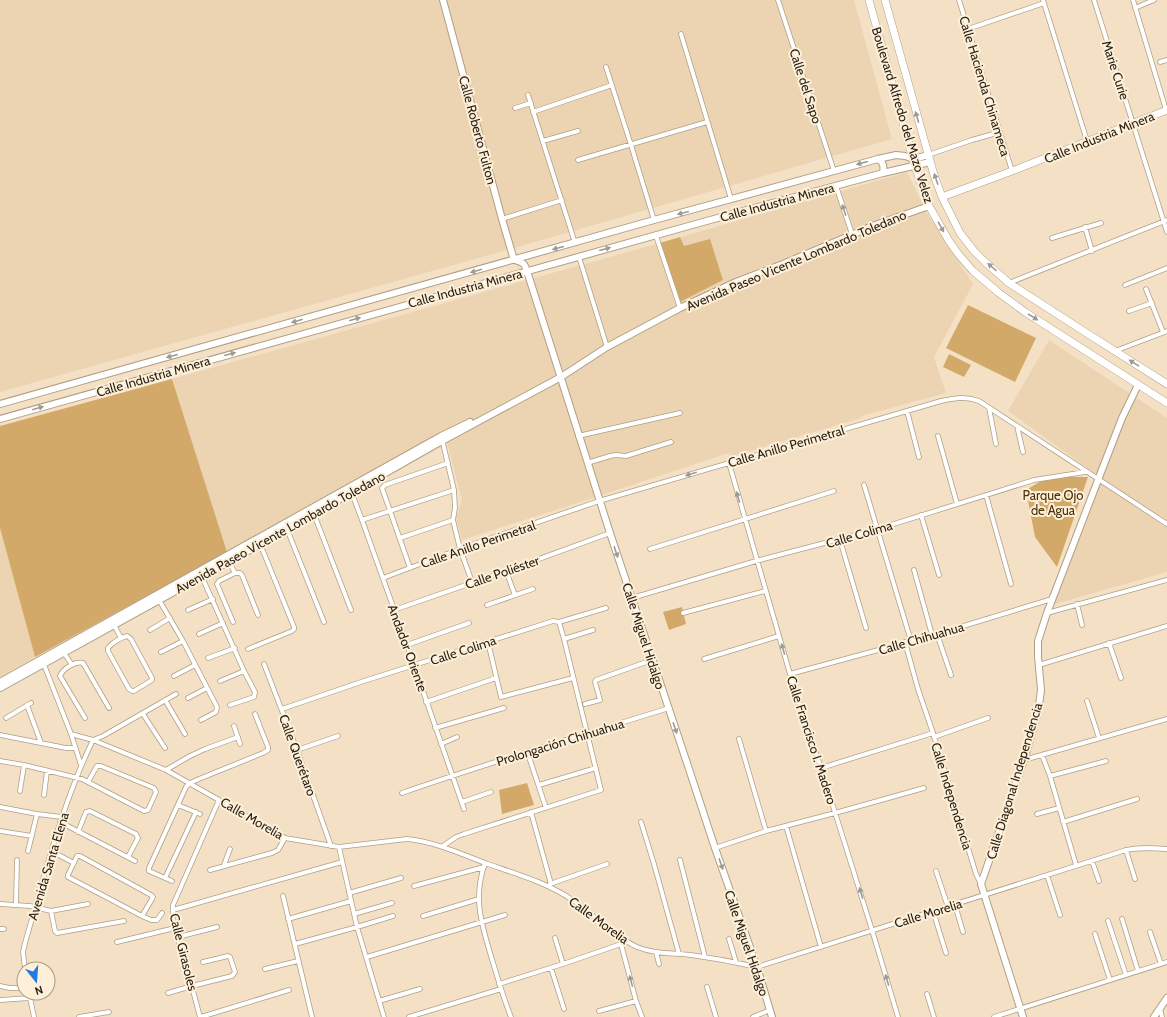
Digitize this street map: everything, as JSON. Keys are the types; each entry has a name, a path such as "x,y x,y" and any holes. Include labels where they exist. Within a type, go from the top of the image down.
{"main road":[{"name":"Calle Roberto Fulton","path":"443,0 514,260"},
{"name":"Boulevard Alfredo del Mazo Velez","path":"869,0 914,162 929,206 958,255 973,271 1025,312 1167,403"},
{"name":"Boulevard Alfredo del Mazo Velez","path":"885,0 929,158 942,197 956,227 964,240 985,262 1010,283 1167,384"},
{"name":"Calle Industria Minera","path":"942,197 1166,110"},
{"name":"Calle Industria Minera","path":"0,404 654,220 699,209 878,159 896,155 905,156 914,162"},
{"name":"Calle Industria Minera","path":"0,419 287,339 377,312 883,173 929,158"},
{"path":"878,159 883,164 883,173"},
{"name":"Avenida Paseo Vicente Lombardo Toledano","path":"0,688 43,662 350,490 442,439 561,377 607,348 680,308 736,282 783,264 852,234 929,206"},
{"path":"699,209 703,222"},
{"path":"514,260 525,264 527,271"},
{"name":"Calle Miguel Hidalgo","path":"527,271 599,501 715,848 757,967 772,1017"},
{"name":"Calle Diagonal Independencia","path":"981,884 1024,760 1038,712 1041,690 1038,641 1052,599 1098,479 1122,418 1138,385"},
{"name":"Avenida Paseo Vicente Lombardo Toledano","path":"0,682 64,653 202,576 227,559 259,545 313,514 350,490"},
{"name":"Calle Independencia","path":"981,884 1023,1017"},
{"path":"1154,1017 1167,998"}],"street":[{"name":"Calle del Sapo","path":"778,0 834,171"},
{"name":"Calle Hacienda Chinameca","path":"959,0 1012,171"},
{"name":"Marie Curie","path":"1094,0 1165,221 1167,232"},
{"path":"1133,0 1166,110"},
{"path":"1135,8 1154,0"},
{"path":"968,29 1043,1 1087,141"},
{"path":"681,34 731,199"},
{"path":"1160,62 1167,60"},
{"path":"606,67 654,220"},
{"path":"533,112 612,85"},
{"path":"528,94 575,243"},
{"path":"515,108 530,103"},
{"path":"578,160 707,122"},
{"path":"543,142 578,130"},
{"path":"929,158 951,146 1000,132"},
{"path":"836,186 852,234"},
{"path":"502,219 562,200"},
{"path":"1010,283 1165,221"},
{"path":"1052,238 1101,223"},
{"path":"1085,227 1092,250"},
{"path":"656,236 680,308"},
{"path":"579,257 607,348"},
{"path":"1125,285 1167,268"},
{"path":"1115,351 1165,332 1146,289"},
{"path":"1129,311 1152,303"},
{"name":"Calle Anillo Perimetral","path":"383,578 460,549 599,501 941,401 966,397 979,401 1167,524"},
{"path":"989,408 996,444"},
{"path":"907,411 919,457"},
{"path":"578,436 680,413"},
{"path":"1017,426 1023,452"},
{"path":"938,436 957,504"},
{"path":"442,439 454,490 455,508 453,520 460,549 472,582"},
{"path":"587,463 610,456 626,456 671,442"},
{"path":"410,568 382,489 385,485 448,463"},
{"name":"Calle Francisco I. Madero","path":"728,463 790,674 821,768 898,1017"},
{"name":"Calle Colima","path":"632,598 756,561 878,529 1034,480 1086,472"},
{"path":"864,485 911,641"},
{"name":"Andador Oriente","path":"350,490 407,645 464,809"},
{"path":"362,520 454,490"},
{"path":"650,549 834,492"},
{"path":"986,495 1011,584"},
{"path":"313,514 351,610"},
{"path":"921,515 938,575"},
{"path":"400,538 453,520"},
{"path":"287,529 324,622"},
{"name":"Calle Poliéster","path":"394,610 610,534"},
{"path":"840,540 866,628"},
{"path":"248,649 294,629 263,551 259,545"},
{"path":"227,559 235,573"},
{"path":"914,570 935,635 950,675"},
{"path":"506,571 515,595"},
{"path":"233,622 217,584 219,581 235,573 240,573 242,575 258,614"},
{"path":"202,576 244,671 255,692 254,697 230,705"},
{"path":"1047,613 1167,580"},
{"path":"486,605 533,589"},
{"path":"683,613 765,591"},
{"path":"188,610 213,599"},
{"name":"Calle Chihuahua","path":"790,674 935,635 1052,599"},
{"path":"159,600 183,641 217,707 216,712 200,720"},
{"path":"1077,604 1082,625"},
{"path":"443,846 456,837 464,834 601,790 564,639 558,622 606,608"},
{"path":"150,630 170,618"},
{"name":"Calle Colima","path":"282,709 553,621 558,622"},
{"path":"198,634 223,623"},
{"path":"407,645 469,623"},
{"path":"114,625 121,638"},
{"path":"1039,666 1167,626"},
{"path":"564,639 593,630"},
{"path":"127,636 131,639 152,678 152,680 134,691 129,689 108,651 110,646 121,638 127,636"},
{"path":"704,659 779,636"},
{"path":"161,652 183,641"},
{"path":"488,642 501,697 573,678"},
{"name":"Calle Independencia","path":"905,642 918,689 934,735 976,874 981,884"},
{"path":"1109,643 1121,678"},
{"path":"208,658 235,648"},
{"path":"64,653 72,665"},
{"path":"585,704 600,700 595,682 596,680 652,660"},
{"path":"43,662 71,734 81,765"},
{"path":"85,718 60,676 61,672 72,665 80,662 84,663 109,708"},
{"name":"Calle Querétaro","path":"264,664 282,709 331,846"},
{"path":"174,676 195,665"},
{"path":"220,681 244,671"},
{"path":"426,702 496,678"},
{"path":"188,698 207,688"},
{"path":"93,740 143,714 176,694"},
{"path":"165,700 185,734"},
{"path":"1086,701 1098,738"},
{"path":"6,718 29,704 41,744"},
{"path":"435,728 504,708"},
{"name":"Prolongación Chihuahua","path":"402,793 527,751 669,708"},
{"path":"143,714 164,748"},
{"path":"172,881 150,871 148,868 186,787 198,779 268,750 255,714"},
{"path":"821,768 988,718"},
{"path":"1024,760 1167,719"},
{"path":"234,726 240,744"},
{"name":"Calle Morelia","path":"71,734 93,740 166,770 285,838 339,847 407,839 443,846 485,865 549,884 574,900 627,941 644,950 704,957 757,967 1126,850 1137,848 1167,850"},
{"path":"0,735 41,744 75,748"},
{"path":"297,750 338,736"},
{"path":"166,770 205,749 238,737"},
{"path":"441,744 457,737"},
{"path":"739,739 766,831"},
{"name":"Avenida Santa Elena","path":"24,961 23,952 25,943 60,822 76,777 93,740"},
{"path":"527,751 546,808"},
{"path":"1042,755 1050,776 1076,865"},
{"path":"0,767 0,761 76,777 144,811 148,810 156,792 154,788 101,766 97,766 88,782"},
{"path":"1050,776 1106,761"},
{"path":"20,790 24,766"},
{"path":"539,785 596,768"},
{"path":"44,795 47,771"},
{"path":"715,848 766,831 924,788"},
{"path":"462,802 491,792"},
{"path":"1063,822 1137,799"},
{"name":"Calle Girasoles","path":"201,1017 175,928 173,906 219,800"},
{"path":"165,878 198,813 178,805"},
{"path":"0,807 62,817"},
{"path":"1037,814 1059,808"},
{"path":"78,832 86,812 90,811 136,834 138,838 128,857"},
{"path":"531,812 549,884 607,864"},
{"path":"28,851 37,814"},
{"path":"60,822 134,861"},
{"path":"641,822 679,954"},
{"path":"786,826 822,946"},
{"path":"0,831 32,836"},
{"path":"210,870 274,852 278,850 285,838"},
{"path":"339,847 357,927 384,1017"},
{"path":"224,865 230,849"},
{"path":"1126,850 1135,879"},
{"path":"51,851 74,863"},
{"path":"142,916 152,900 151,895 80,856 77,856 68,876 149,920 160,918 162,913"},
{"path":"16,904 17,860"},
{"path":"680,860 704,957"},
{"path":"1092,861 1099,881"},
{"path":"173,910 342,862"},
{"path":"414,886 485,865"},
{"path":"485,865 480,878 479,899 481,922 510,1017"},
{"path":"936,872 948,907"},
{"path":"1048,875 1060,915"},
{"path":"349,893 401,878"},
{"path":"283,896 312,1017"},
{"path":"422,916 479,899"},
{"path":"288,919 350,900"},
{"path":"354,914 392,903"},
{"path":"0,904 16,904 51,911 88,904"},
{"path":"954,905 962,932"},
{"path":"51,911 54,931 57,933 124,921"},
{"path":"933,911 946,953"},
{"path":"367,957 505,915"},
{"path":"295,944 393,916"},
{"path":"1122,919 1138,971"},
{"path":"1108,921 1126,975"},
{"path":"178,937 217,927"},
{"path":"117,942 175,928"},
{"path":"1150,932 1161,964"},
{"path":"1095,934 1110,980"},
{"path":"555,938 562,964"},
{"path":"729,940 736,962"},
{"path":"499,984 551,968 627,941"},
{"path":"621,944 640,1016"},
{"path":"656,952 659,964"},
{"path":"168,993 232,976 235,972 230,957 228,956 203,962"},
{"path":"265,969 298,962"},
{"path":"994,1017 1167,962"},
{"path":"551,968 564,1010"},
{"path":"0,986 16,988"},
{"path":"707,987 716,1017"},
{"path":"379,1001 420,989"},
{"path":"411,1017 501,989"},
{"path":"201,1017 289,990"},
{"path":"927,994 934,1017"},
{"path":"0,1000 16,999"},
{"path":"31,1001 34,1017"},
{"path":"599,1011 636,1001"},
{"path":"1160,1009 1162,1017"},
{"path":"753,1017 770,1010"},
{"path":"79,1017 109,1012"}],"shaded area":[{"path":"0,0 854,0 892,139 500,252 0,392"},
{"path":"907,172 927,213 973,284 934,357 946,393 861,416 861,418 730,457 729,453 462,540 456,517 462,500 447,443 227,552 172,379 660,243"},
{"path":"1049,340 1167,418 1167,572 1055,604 1101,478 1008,411"},
{"path":"0,528 35,657 0,677"}],"green space":[{"path":"680,237 684,246 710,239 723,280 680,302 660,243"},
{"path":"968,305 1036,338 1015,382 946,348"},
{"path":"949,354 971,365 964,377 943,367"},
{"path":"172,379 227,552 35,657 0,528 0,426"},
{"name":"Parque Ojo de Agua","path":"1048,477 1088,477 1057,567 1035,537 1026,490"},
{"path":"682,607 686,624 669,630 663,612"},
{"path":"527,783 534,805 502,814 499,790"}]}
